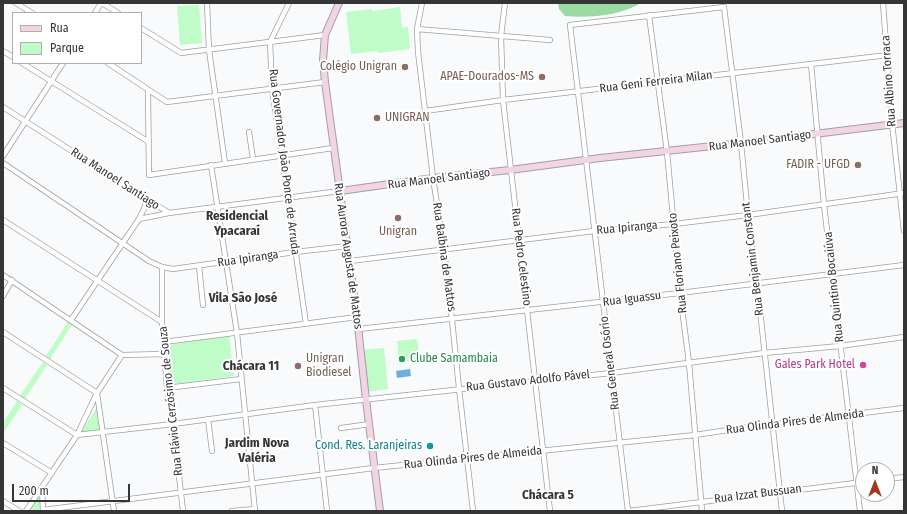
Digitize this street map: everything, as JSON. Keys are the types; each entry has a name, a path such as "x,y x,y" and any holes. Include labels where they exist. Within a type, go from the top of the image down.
{"street":[{"path":"16,3 30,12"},
{"path":"96,12 102,3 116,12"},
{"path":"207,3 209,50 225,163"},
{"name":"Rua Governador João Ponce de Arruda","path":"290,3 270,42 272,88 306,324"},
{"name":"Rua Aurora Augusta de Mattos","path":"340,3 325,35 323,60 333,148 359,329 380,511"},
{"name":"Rua Balbina de Mattos","path":"422,3 417,29 418,52 433,178 444,249 458,388 473,511"},
{"name":"Rua Pedro Celestino","path":"505,3 501,36 503,100 550,511"},
{"name":"Rua Albino Torraca","path":"883,3 892,124 902,194 904,231"},
{"name":"Rua Benjamin Constant","path":"649,14 724,7 731,73 741,143 782,511"},
{"name":"Rua General Osório","path":"628,511 570,25 649,14"},
{"name":"Rua Floriano Peixoto","path":"649,14 689,363 702,511"},
{"path":"142,29 181,53 325,35"},
{"path":"417,29 550,40"},
{"path":"3,51 12,56"},
{"name":"Rua Geni Ferreira Milan","path":"425,111 503,100 888,55"},
{"path":"24,64 148,142"},
{"path":"3,156 62,64"},
{"path":"109,64 167,102 325,82"},
{"name":"Rua Quintino Bocaiúva","path":"810,64 824,205 855,466"},
{"path":"148,90 149,175 333,148"},
{"name":"Rua Manoel Santiago","path":"3,107 169,213 340,192 433,178 904,123"},
{"path":"249,132 253,159"},
{"name":"Rua Ipiranga","path":"3,163 149,261 162,267 173,269 348,246"},
{"path":"211,165 237,333 255,510 232,511"},
{"name":"Rua Ipiranga","path":"350,261 594,231 674,224 902,194"},
{"path":"71,320 96,280 139,219 148,200"},
{"path":"139,219 169,213"},
{"path":"3,220 162,322"},
{"name":"Rua Iguassu","path":"359,329 452,320 833,275 904,265"},
{"path":"199,266 203,305"},
{"name":"Rua Flávio Cerzósimo de Souza","path":"162,267 162,322 164,354 167,388 174,424 183,511"},
{"path":"3,275 122,355 164,354"},
{"path":"3,296 12,280"},
{"path":"164,342 357,317"},
{"path":"3,332 97,393 114,511"},
{"name":"Rua Gustavo Adolfo Pável","path":"76,435 458,388 611,373 904,337"},
{"path":"26,511 76,435 97,393 122,355"},
{"path":"167,388 241,379"},
{"path":"3,388 76,435"},
{"path":"315,405 328,511"},
{"name":"Rua Olinda Pires de Almeida","path":"43,510 374,468 695,435 904,408"},
{"path":"208,419 212,451"},
{"path":"341,428 370,424"},
{"path":"3,443 52,473"},
{"name":"Rua Izzat Bussuan","path":"628,511 855,482"},
{"path":"42,487 43,510"},
{"path":"3,501 19,511"}],"green space":[{"path":"558,3 641,3 624,11 585,17 565,16 559,9"},
{"path":"199,5 202,43 180,45 177,6"},
{"path":"400,7 402,28 408,27 410,49 378,53 377,51 351,54 346,12 372,9 372,11"},
{"path":"68,322 72,325 50,359 46,356"},
{"path":"229,335 234,376 168,385 162,346"},
{"path":"417,339 420,359 399,362 397,341"},
{"path":"384,348 388,389 367,392 362,350"},
{"path":"43,362 47,365 25,399 20,396"},
{"path":"17,401 22,405 3,434 3,423"},
{"path":"97,407 100,431 81,432"},
{"path":"40,490 41,511 27,511"}],"water":[{"path":"410,369 411,376 397,378 396,371"}],"place":[{"name":"Colégio Unigran","path":"405,67"},
{"name":"APAE-Dourados-MS","path":"542,77"},
{"name":"UNIGRAN","path":"377,118"},
{"name":"FADIR - UFGD","path":"858,165"},
{"name":"Unigran","path":"398,218"},
{"name":"Clube Samambaia","path":"402,359"},
{"name":"Gales Park Hotel","path":"863,365"},
{"name":"Unigran Biodiesel","path":"298,366"},
{"name":"Cond. Res. Laranjeiras","path":"430,446"}],"district":[{"name":"Residencial Ypacaraí","path":"237,224"},
{"name":"Vila São José","path":"243,298"},
{"name":"Chácara 11","path":"251,366"},
{"name":"Jardim Nova Valéria","path":"257,450"},
{"name":"Chácara 5","path":"548,495"}]}
